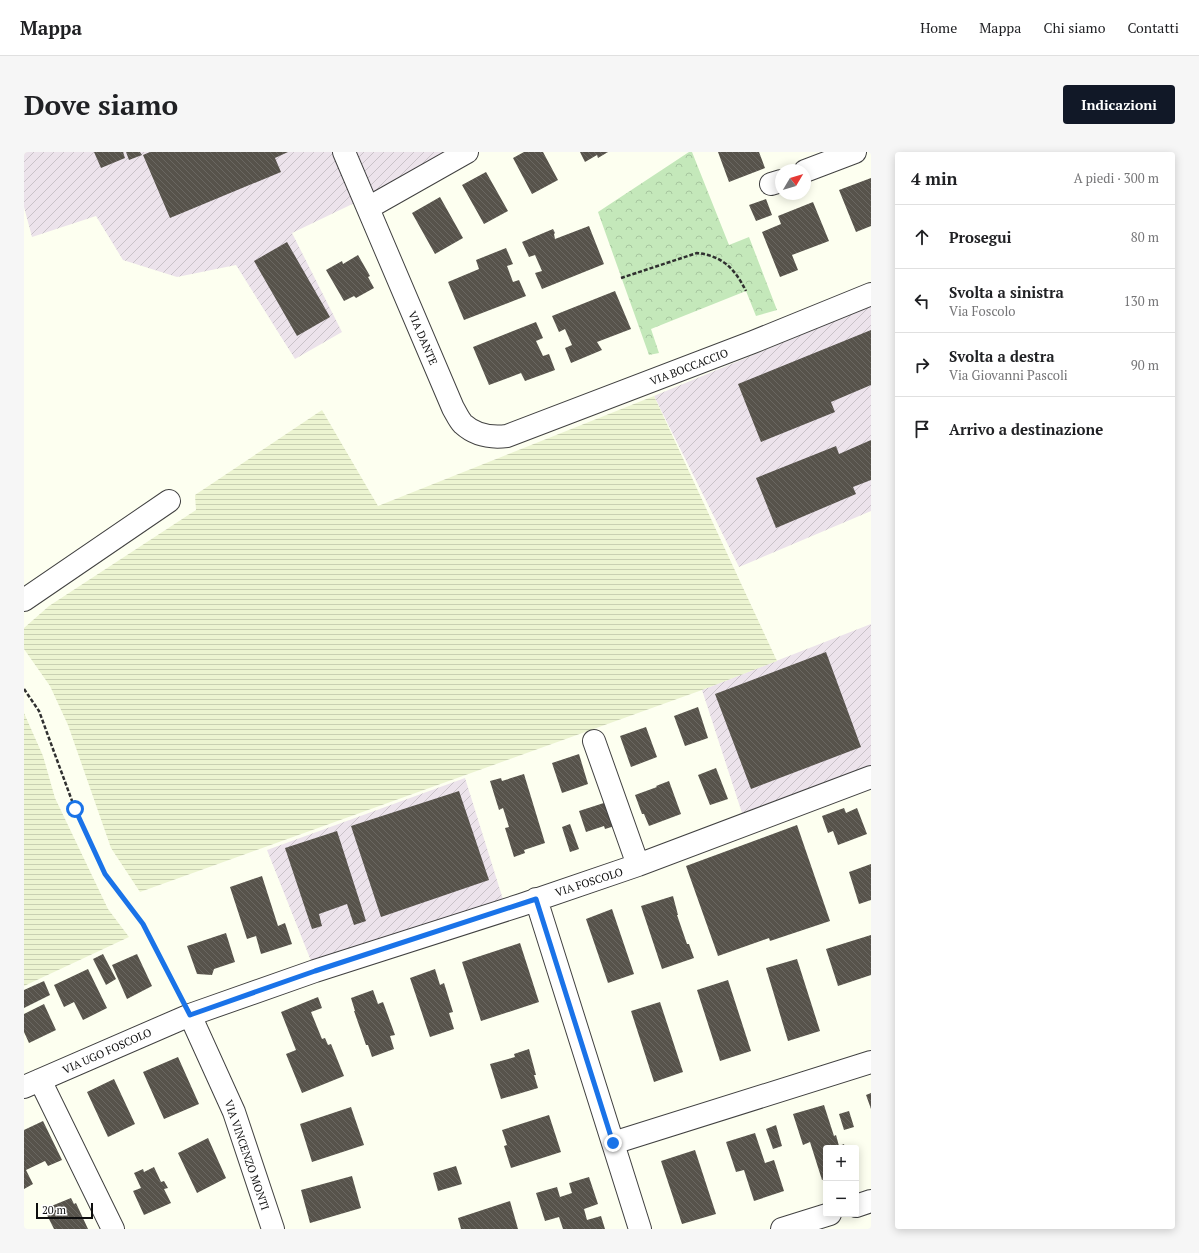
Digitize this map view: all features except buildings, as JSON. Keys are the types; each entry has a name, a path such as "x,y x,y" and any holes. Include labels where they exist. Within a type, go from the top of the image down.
{"street":[{"name":"VIA DANTE","path":"344,152 453,408 462,423 475,432 495,438 507,436"},
{"path":"368,208 467,152"},
{"path":"811,169 855,152"},
{"name":"VIA BOCCACCIO","path":"507,436 745,345 871,294"},
{"path":"24,600 169,501"},
{"path":"594,741 638,865"},
{"name":"VIA FOSCOLO","path":"190,1015 315,971 638,865 871,777"},
{"path":"536,899 640,1229"},
{"name":"VIA UGO FOSCOLO","path":"32,1084 190,1015"},
{"name":"VIA VINCENZO MONTI","path":"190,1015 234,1112 273,1229"},
{"path":"613,1143 871,1062"},
{"path":"32,1084 113,1229"},
{"path":"859,1205 871,1201"},
{"path":"782,1229 823,1216"}],"path":[{"path":"621,278 697,253 710,254 726,263 738,275 746,291"},
{"path":"24,689 38,711 75,809 105,874 143,924 190,1015"}],"shaded area":[{"path":"24,152 445,152 369,196 292,233 342,332 295,359 236,265 177,277 123,260 96,216 32,237 24,207"},
{"path":"871,306 871,511 739,567 654,396"},
{"path":"871,624 871,765 742,813 702,690"},
{"path":"465,778 506,909 315,971 267,850"}],"green space":[{"path":"689,152 692,152 729,245 749,237 777,310 756,316 746,291 651,329 659,353 649,355 598,212"},
{"path":"654,396 777,661 702,690 140,892 111,848 68,725 50,686 24,649 24,628 49,606 196,510 195,495 322,410 378,506"},
{"path":"24,713 43,756 55,798 108,909 129,937 24,986"}],"route":[{"path":"75,809 105,874 143,924 190,1015 315,971 536,899 613,1143"}]}
